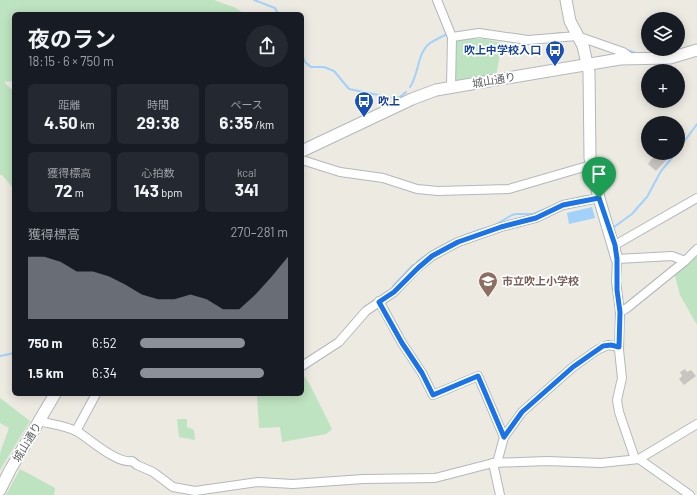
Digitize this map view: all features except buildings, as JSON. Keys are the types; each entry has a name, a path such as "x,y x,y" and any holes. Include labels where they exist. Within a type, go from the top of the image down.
{"street":[{"path":"437,0 452,37 451,87"},
{"path":"566,0 570,21 583,46 587,65 590,82 589,150 591,165 599,198 615,245 617,259 617,290 620,312 619,347 622,378 618,400 619,412 637,459 690,495"},
{"path":"452,37 479,33 528,40 577,36 623,52 631,58"},
{"name":"城山通り","path":"304,150 426,93 451,87 631,58 670,58 697,50"},
{"path":"304,161 340,172 383,178 417,189 438,192 509,189 538,182 591,165"},
{"path":"304,365 339,342 366,311 394,292 413,272 432,256 458,242 501,227 536,218 563,205 599,198"},
{"path":"615,245 697,198"},
{"path":"620,312 685,261 697,249"},
{"path":"617,259 672,256 685,261"},
{"path":"379,302 402,343 422,373 433,395 478,376 504,437"},
{"path":"500,495 495,463 504,437 522,412 573,367 603,346 611,345 619,347"},
{"name":"城山通り","path":"0,490 10,470 54,396"},
{"path":"76,431 95,396"},
{"path":"39,421 76,431 109,453 127,462 132,461 137,465 153,472 173,487 195,491 258,482 293,484 363,479 435,478 495,463 547,461 601,463 637,459 697,424"}],"green space":[{"path":"0,0 214,0 236,8 241,12 12,12 12,81 4,82 12,89 12,187 2,175 0,175"},
{"path":"456,39 485,39 502,43 496,76 457,83 454,80 453,42"},
{"path":"697,251 697,325 680,295 674,272"},
{"path":"304,376 332,429 326,434 282,442 280,427 259,428 257,396 304,396"},
{"path":"0,398 30,421 0,470 0,453 9,428 0,423"},
{"path":"177,419 187,419 187,427 194,430 195,440 179,437"},
{"path":"20,469 55,488 54,495 6,495"}],"water":[{"path":"592,207 595,218 569,224 567,213"}],"waterway":[{"path":"254,0 275,8 277,12"},
{"path":"485,30 496,32"},
{"path":"553,34 562,33"},
{"path":"410,87 413,82 420,58 426,47 430,43 447,34"},
{"path":"627,50 636,53"},
{"path":"304,59 311,67 324,67 334,71 349,89 393,98 400,97 406,92"},
{"path":"685,140 697,124"},
{"path":"614,227 632,214 647,197 661,171 670,160"},
{"path":"561,202 586,196"},
{"path":"495,225 512,215 533,214 548,208"},
{"path":"417,262 450,242 485,228"},
{"path":"393,286 413,265"},
{"path":"348,326 365,307 388,291"},
{"path":"0,356 12,353"}],"place":[{"name":"吹上中学校入口","path":"555,67"},
{"name":"吹上","path":"364,118"},
{"name":"市立吹上小学校","path":"488,298"}],"route":[{"path":"599,198 615,245 618,266 616,281 621,333 619,347 611,345 603,346 573,367 522,412 504,437 478,376 433,395 422,373 402,343 379,302 394,292 408,276 432,256 458,242 501,227 536,218 563,205 587,199 599,198"}]}
